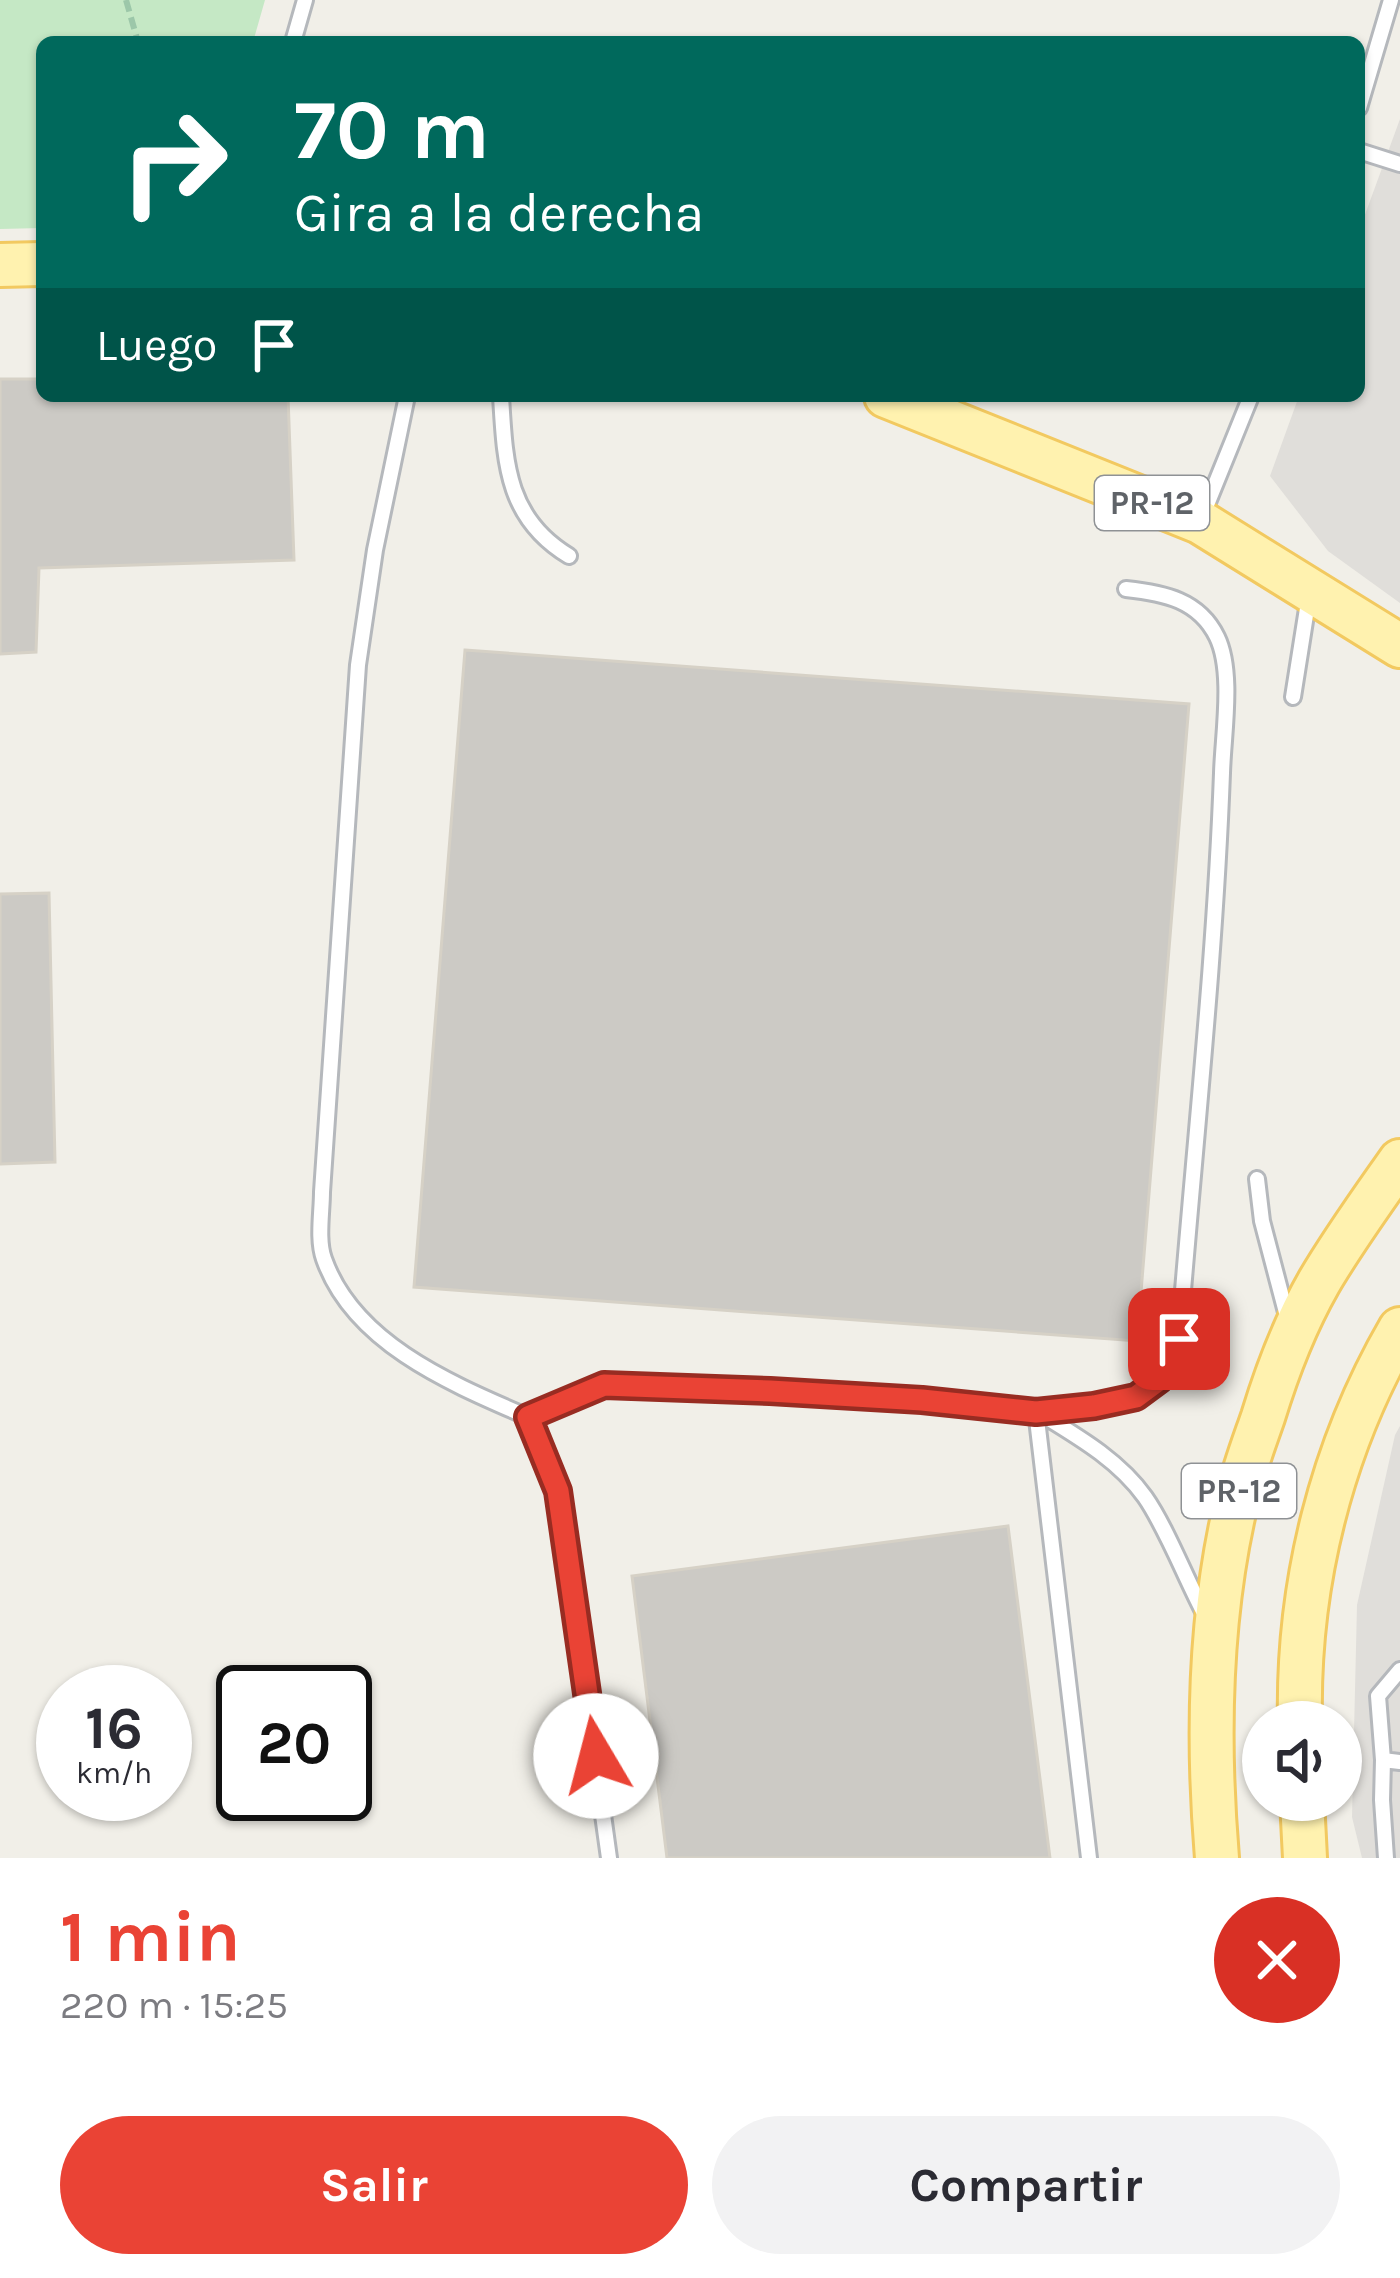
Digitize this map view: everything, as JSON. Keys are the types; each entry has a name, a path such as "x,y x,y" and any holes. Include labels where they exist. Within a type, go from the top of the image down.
{"main road":[{"path":"0,265 36,264"},
{"name":"PR-12","path":"901,402 1200,522 1400,646"},
{"name":"PR-12","path":"1217,1858 1211,1722 1224,1572 1238,1493 1293,1334 1318,1283 1400,1161"},
{"name":"PR-12","path":"1300,1701 1309,1581 1336,1469 1368,1389 1400,1329"},
{"path":"1303,1821 1306,1858"}],"lane":[{"path":"295,36 305,0"},
{"path":"1365,88 1391,0"},
{"path":"1365,154 1400,164"},
{"path":"406,402 375,550 358,665 322,1192 322,1255 339,1288 370,1328 455,1385 528,1417 558,1491 610,1858"},
{"path":"501,402 505,467 517,496 534,528 569,556"},
{"path":"1200,522 1249,402"},
{"path":"528,1417 604,1385 791,1392 1036,1412 1136,1397 1159,1380 1174,1360 1220,823 1226,670 1220,642 1206,618 1186,602 1157,592 1126,589"},
{"path":"1293,697 1310,591"},
{"path":"1257,1179 1262,1221 1293,1334"},
{"path":"1036,1412 1110,1461 1147,1500 1217,1639"},
{"path":"1036,1412 1089,1858"},
{"path":"1386,1858 1378,1696 1400,1670"},
{"path":"1383,1760 1400,1762"}],"path":[{"path":"126,0 136,36"}],"shaded area":[{"path":"1400,119 1400,603 1328,551 1270,476 1297,402 1365,402 1365,215"},
{"path":"1400,1426 1400,1858 1362,1858 1353,1821 1362,1821 1362,1701 1355,1701 1357,1605"}],"green space":[{"path":"0,0 265,0 255,36 36,36 36,228 0,229"}],"building":[{"path":"0,379 36,379 36,402 288,402 294,560 39,568 36,652 0,654"},
{"path":"465,650 1189,704 1137,1341 414,1287"},
{"path":"49,893 55,1162 0,1164 0,894"},
{"path":"1008,1526 1050,1858 667,1858 632,1576"}],"route":[{"path":"596,1756 558,1491 528,1417 604,1385 922,1400 1036,1412 1094,1406 1136,1397 1159,1380 1174,1360 1179,1339"}]}
